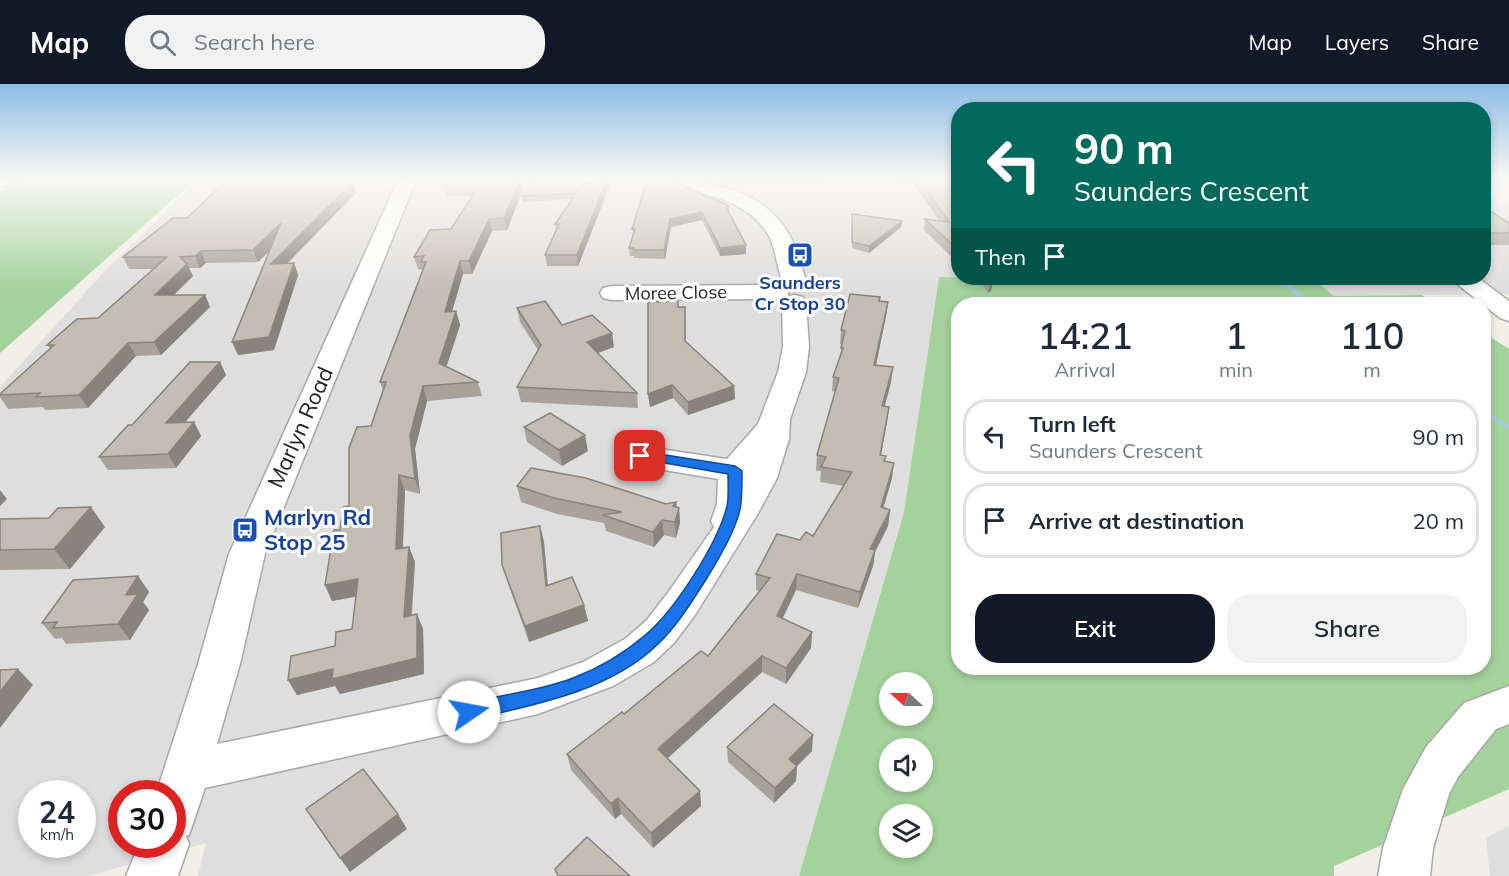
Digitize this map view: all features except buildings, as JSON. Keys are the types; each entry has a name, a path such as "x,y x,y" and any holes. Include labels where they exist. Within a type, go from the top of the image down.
{"street":[{"name":"Marlyn Road","path":"185,780 247,554 391,217"},
{"path":"189,769 226,764 491,707 578,683 622,662 652,640 680,607 738,519 748,472 773,440 775,419 792,372 796,347 780,238 764,217"},
{"path":"1473,285 1488,297"},
{"name":"Moree Close","path":"612,293 788,293"},
{"path":"1491,299 1509,313"},
{"path":"640,456 748,472"},
{"path":"1404,876 1408,848 1427,789 1442,762 1480,716 1509,705"}],"shaded area":[{"path":"160,217 951,217 951,276 939,277 904,512 799,876 198,876 206,843 186,849 186,780 108,780 108,858 152,858 88,876 0,876 0,387 104,272"},
{"path":"1491,217 1509,217 1509,296 1505,294 1334,296 1321,285 1491,285"},
{"path":"1509,826 1509,876 1490,876 1486,838"}],"green space":[{"path":"0,217 153,217 0,353"},
{"path":"939,277 951,277 951,285 1321,285 1334,296 1422,295 1425,297 951,297 951,675 1491,675 1491,337 1509,349 1509,789 1334,866 1334,876 799,876 904,512"}],"waterway":[{"path":"1285,285 1300,297"},
{"path":"1491,416 1509,428"}],"place":[{"name":"Saunders Cr Stop 30","path":"800,255"},
{"name":"Marlyn Rd Stop 25","path":"245,530"}],"route":[{"path":"469,712 538,696 578,683 622,662 652,640 680,607 712,557 731,512 735,496 735,471 640,456"}]}
